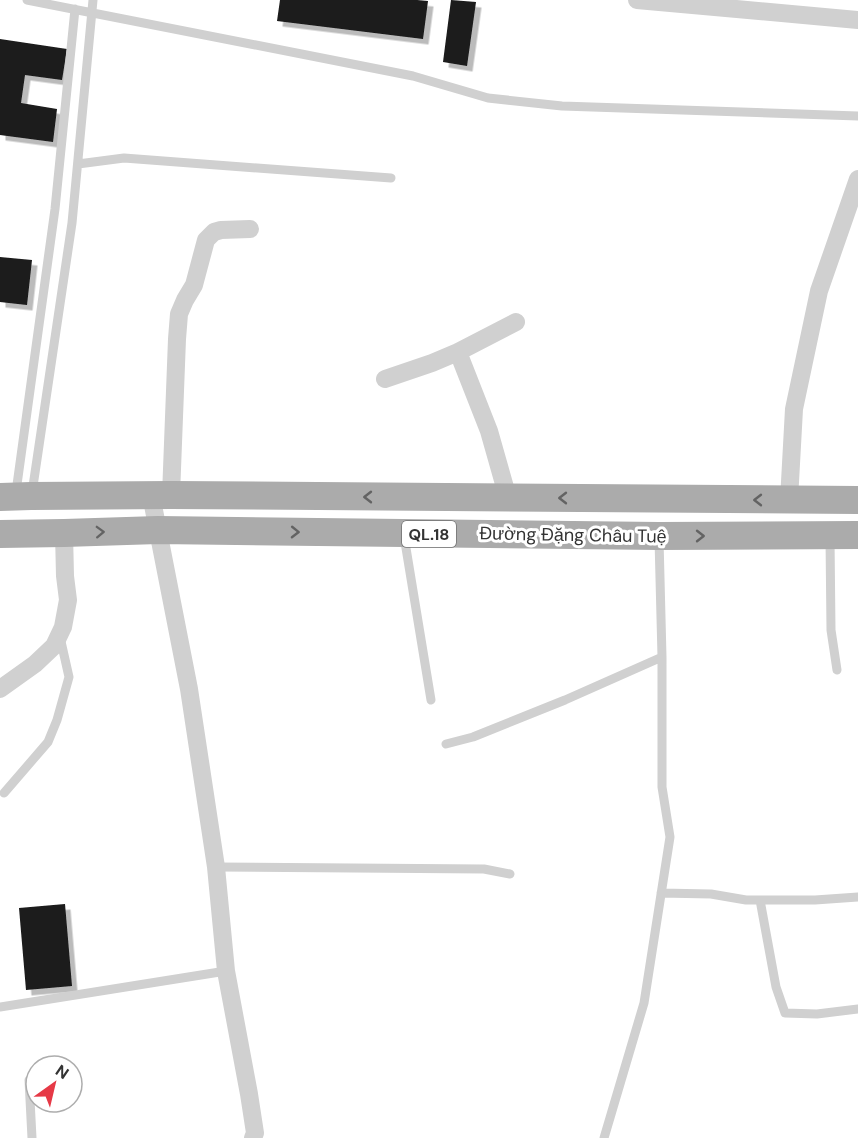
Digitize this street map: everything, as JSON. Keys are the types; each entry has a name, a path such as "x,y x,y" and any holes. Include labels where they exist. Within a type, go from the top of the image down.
{"main road":[{"name":"Đường Đặng Châu Tuệ","path":"16,496 858,500"},
{"name":"Đường Đặng Châu Tuệ","path":"0,534 158,530 659,536 844,535"}],"street":[{"path":"637,0 858,20"},
{"path":"789,500 796,398 819,291 858,179"},
{"path":"250,229 221,230 208,236 203,246 194,285 179,314 158,530 189,689 216,867 226,971 249,1094 255,1133 253,1138"},
{"path":"385,379 432,363 516,322"},
{"path":"458,351 489,432 508,498"},
{"path":"0,689 35,664 54,646 63,627 68,600 64,533"}],"lane":[{"path":"27,0 413,76 488,98 562,106 858,116"},
{"path":"16,496 72,223 93,0"},
{"path":"16,496 55,209 75,9"},
{"path":"78,164 124,158 391,178"},
{"path":"404,533 431,700"},
{"path":"837,670 831,630 844,535"},
{"path":"604,1138 644,1003 670,837 662,787 659,536"},
{"path":"4,793 48,742 57,720 69,677 59,635"},
{"path":"446,744 473,737 565,700 662,657"},
{"path":"216,867 484,869 510,874"},
{"path":"661,892 711,894 746,900 815,900 858,897"},
{"path":"760,900 776,987 785,1013 817,1014 858,1010"},
{"path":"0,1007 226,971"},
{"path":"31,1114 32,1138"}],"building":[{"path":"280,0 428,1 423,39 277,21"},
{"path":"451,0 476,2 467,66 443,62"},
{"path":"0,39 67,49 62,80 25,75 21,103 57,109 53,142 0,135"},
{"path":"0,257 32,260 27,305 0,302"},
{"path":"65,904 72,986 26,990 19,908"}]}
